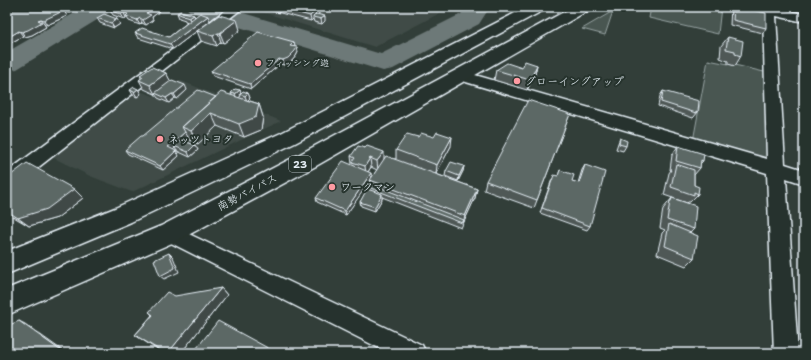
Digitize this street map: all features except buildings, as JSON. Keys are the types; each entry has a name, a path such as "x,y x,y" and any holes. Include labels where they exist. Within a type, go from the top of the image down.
{"highway":[{"name":"23","path":"7,263 124,215 288,138 539,7"},
{"name":"南勢バイパス","path":"7,302 170,233 461,76 584,7"}],"street":[{"path":"7,182 238,7"},
{"path":"754,7 804,18"},
{"path":"770,10 776,168 786,353"},
{"path":"461,76 804,177"},
{"path":"170,233 414,353"}],"shaded area":[{"path":"246,7 445,7 440,13 375,47"},
{"path":"651,7 721,7 718,34 649,18"},
{"path":"613,11 605,35 582,29"},
{"path":"708,60 768,73 770,163 693,141"},
{"name":"ネッツトヨタ","path":"179,80 281,121 132,192 90,176 52,157 139,91 157,97"}],"waterway":[{"path":"7,63 102,7"},
{"path":"198,7 383,63 470,19 478,7"}],"place":[{"name":"フィッシング遊","path":"258,63"},
{"name":"グローイングアップ","path":"517,81"},
{"name":"ネッツトヨタ","path":"160,139"},
{"name":"ワークマン","path":"332,187"}]}
